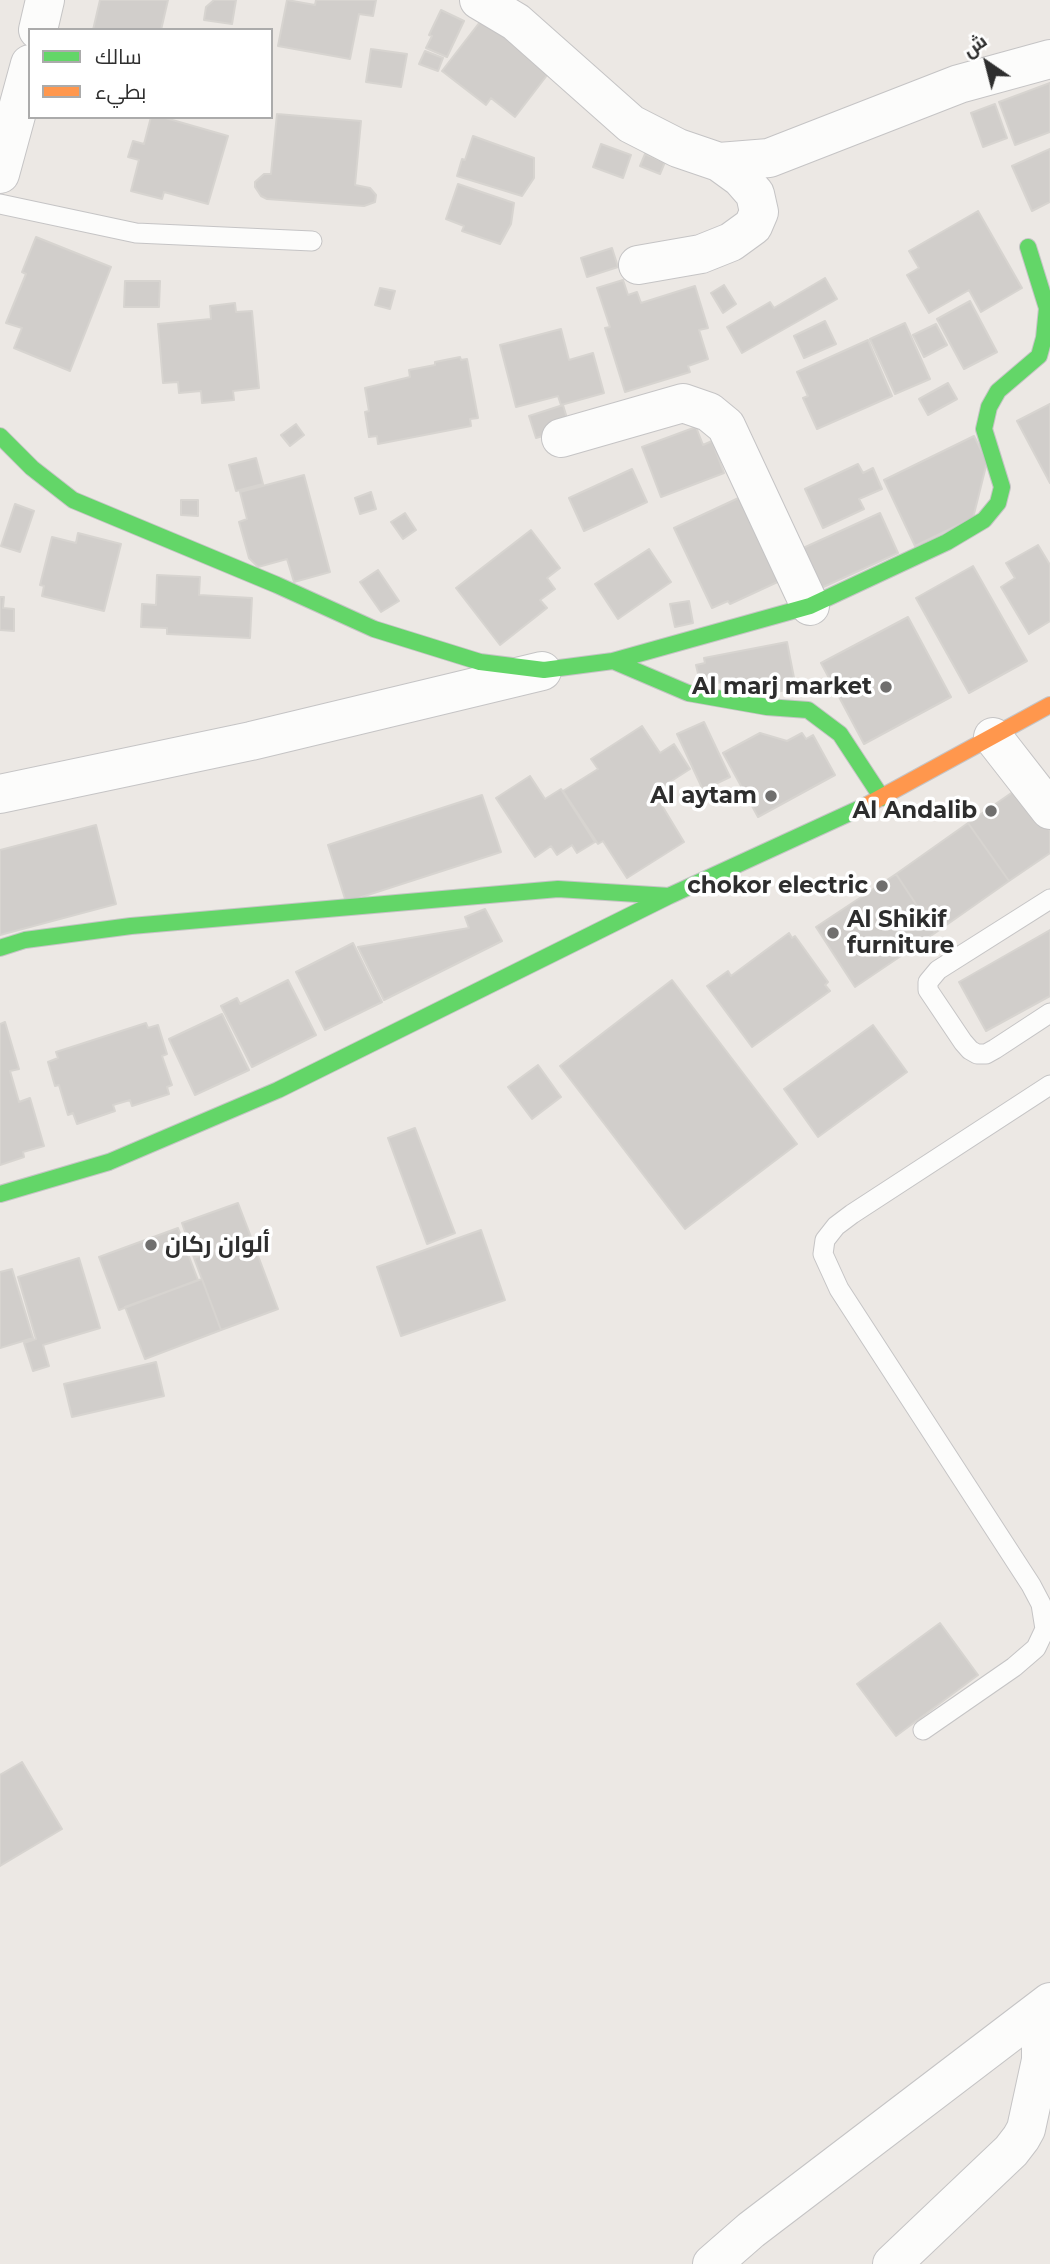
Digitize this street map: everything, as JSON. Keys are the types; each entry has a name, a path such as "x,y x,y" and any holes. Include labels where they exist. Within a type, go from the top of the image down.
{"street":[{"path":"38,28 45,0"},
{"path":"479,0 516,22 631,124 678,148 719,162 741,178 755,194 758,212 753,226 731,242 701,254 638,265"},
{"path":"719,162 769,158 958,84 1050,59"},
{"path":"0,174 28,71"},
{"path":"0,794 251,741 544,670 613,661 810,607 966,532 984,520 998,503 1002,487 985,429 989,407 998,391 1039,356 1044,338 1047,309 1028,247"},
{"path":"561,438 683,403 709,412 726,426 810,607"},
{"path":"0,436 32,468 73,500 277,585 374,629 480,662 544,670"},
{"path":"613,661 688,693 767,707 808,710 840,734 882,798"},
{"path":"0,1194 109,1162 278,1090 669,897 882,798 1050,705"},
{"path":"993,737 1050,810"},
{"path":"0,948 25,940 131,926 558,889 669,897"},
{"path":"712,2264 751,2230 1046,2006"},
{"path":"892,2264 1011,2151 1021,2138 1026,2129 1041,2060 1046,2006"}],"lane":[{"path":"0,204 136,233 312,241"},
{"path":"1050,899 938,970 928,982 928,990 963,1042 977,1054 986,1054 995,1049 1050,1013"},
{"path":"923,1730 1014,1667 1036,1648 1045,1629 1041,1604 839,1289 823,1254 825,1240 835,1226 852,1214 1050,1085"}],"building":[{"path":"100,0 168,0 161,28 93,28"},
{"path":"214,0 236,0 232,24 204,20 206,7"},
{"path":"287,0 315,5 316,0 376,0 373,16 359,14 350,59 278,46"},
{"path":"441,10 464,21 447,57 426,48"},
{"path":"483,18 551,70 515,117 491,98 486,105 442,71"},
{"path":"371,49 407,54 401,87 366,82"},
{"path":"425,51 443,58 438,71 419,64"},
{"path":"1050,83 1050,132 1015,145 999,102"},
{"path":"995,104 1007,138 983,147 971,113"},
{"path":"277,114 361,121 355,185 370,188 376,195 375,202 364,206 267,199 261,196 255,182 264,174 271,174"},
{"path":"150,119 169,119 228,136 208,204 164,192 162,199 131,191 139,160 128,157 133,141 144,144"},
{"path":"473,136 534,158 534,178 522,196 457,176"},
{"path":"601,144 631,155 623,178 593,167"},
{"path":"1050,149 1050,202 1032,211 1012,166"},
{"path":"645,154 665,162 660,174 640,166"},
{"path":"458,184 514,203 511,224 500,244 462,231 464,226 446,219"},
{"path":"978,211 1022,288 981,312 969,290 929,313 907,275 919,268 909,251"},
{"path":"36,237 111,267 70,371 14,348 22,328 6,323 26,274 22,272"},
{"path":"612,248 618,267 587,277 581,258"},
{"path":"825,278 837,299 742,353 727,327 770,302 774,308"},
{"path":"623,280 628,295 637,292 641,303 695,286 708,328 699,330 708,359 688,366 690,372 625,392 605,328 610,327 597,288"},
{"path":"125,281 160,281 159,307 124,307"},
{"path":"724,285 736,304 723,313 711,293"},
{"path":"380,288 395,291 390,309 375,305"},
{"path":"970,301 997,352 964,369 937,319"},
{"path":"235,303 236,312 252,311 259,388 233,391 234,400 202,403 201,391 179,393 178,382 163,383 158,324 211,319 210,306"},
{"path":"825,321 836,344 804,358 794,336"},
{"path":"905,323 930,379 895,394 870,339"},
{"path":"936,324 947,345 924,357 913,335"},
{"path":"561,329 569,360 593,353 604,393 561,405 558,396 516,407 500,345"},
{"path":"868,340 892,396 817,429 803,398 808,396 797,372"},
{"path":"460,357 461,360 467,359 478,418 470,419 471,426 378,444 377,436 369,437 365,412 369,411 365,388 410,377 409,370"},
{"path":"948,383 957,399 928,415 919,399"},
{"path":"1050,404 1050,483 1017,421"},
{"path":"563,405 570,428 536,438 529,416"},
{"path":"296,424 304,435 290,446 281,435"},
{"path":"696,427 703,445 712,441 724,473 661,497 642,447"},
{"path":"974,436 987,462 973,518 915,546 884,480"},
{"path":"256,458 263,484 236,491 229,465"},
{"path":"858,464 863,473 873,468 882,489 859,499 864,509 823,528 805,489"},
{"path":"632,469 647,502 584,531 569,498"},
{"path":"304,475 330,572 294,582 287,559 258,567 249,558 239,522 247,519 240,492"},
{"path":"371,492 376,509 360,514 355,498"},
{"path":"745,495 784,579 730,604 728,601 712,608 674,528"},
{"path":"181,500 198,500 198,516 181,515"},
{"path":"15,504 34,511 20,552 1,546"},
{"path":"405,513 416,530 403,539 391,522"},
{"path":"880,513 898,553 819,589 801,549"},
{"path":"531,530 560,568 547,578 555,589 540,600 547,608 500,645 456,588"},
{"path":"78,533 121,544 104,611 42,596 44,586 40,585 52,537 76,543"},
{"path":"1038,545 1050,565 1050,621 1029,634 1001,587 1015,578 1006,563"},
{"path":"649,549 671,582 618,619 595,584"},
{"path":"973,566 1027,661 969,693 916,598"},
{"path":"378,570 399,601 381,612 360,582"},
{"path":"157,575 200,577 199,595 252,598 250,638 167,634 167,628 141,627 142,604 156,605"},
{"path":"0,597 4,597 3,608 14,609 14,631 0,630"},
{"path":"689,601 693,623 675,627 670,604"},
{"path":"908,617 951,697 864,744 821,663"},
{"path":"787,642 796,688 771,693 769,686 740,692 737,679 701,686 696,665 705,663 704,658"},
{"path":"704,722 730,777 703,790 677,734"},
{"path":"642,726 660,753 674,744 690,769 659,789 667,800 661,804 684,842 627,878 603,841 598,844 563,791 598,769 591,759"},
{"name":"Al aytam","path":"760,733 787,741 802,733 806,739 813,735 835,775 758,817 723,753"},
{"path":"530,776 545,799 561,789 595,842 577,853 572,845 557,855 551,846 535,857 496,798"},
{"path":"1020,787 1050,831 1050,853 1009,881 968,823"},
{"path":"482,795 501,852 346,902 328,845"},
{"path":"968,823 1009,881 935,933 896,874"},
{"path":"96,825 116,904 0,935 0,850"},
{"path":"896,874 935,933 855,987 816,927"},
{"path":"485,909 502,941 384,1000 358,947 469,928 465,917"},
{"path":"1050,930 1050,996 986,1031 959,982"},
{"path":"789,933 792,938 795,936 828,982 825,985 830,991 752,1047 707,986 728,971 731,976"},
{"path":"353,943 382,1002 325,1030 296,972"},
{"path":"288,980 316,1035 252,1067 221,1006 237,998 240,1004"},
{"path":"672,980 797,1144 685,1229 560,1066"},
{"path":"222,1014 249,1070 195,1095 169,1039"},
{"path":"5,1022 19,1069 10,1071 19,1102 30,1098 44,1146 23,1152 24,1157 0,1165 0,1024"},
{"path":"146,1023 148,1028 158,1025 167,1054 162,1056 172,1085 167,1087 169,1094 132,1106 130,1100 113,1105 115,1111 77,1124 73,1113 68,1115 59,1085 55,1086 48,1062 58,1058 56,1052"},
{"path":"873,1025 907,1072 818,1137 784,1089"},
{"path":"538,1065 561,1097 532,1119 508,1087"},
{"path":"415,1128 455,1233 427,1244 388,1138"},
{"path":"238,1203 251,1237 194,1258 182,1223"},
{"path":"178,1228 198,1280 119,1310 99,1257"},
{"path":"481,1230 505,1300 401,1336 377,1267"},
{"path":"251,1237 278,1309 221,1330 194,1258"},
{"path":"79,1258 100,1328 43,1345 49,1366 33,1371 24,1343 36,1339 18,1277"},
{"path":"12,1269 33,1338 0,1348 0,1272"},
{"path":"202,1279 221,1330 145,1359 125,1307"},
{"path":"156,1362 164,1396 72,1417 64,1384"},
{"path":"940,1623 978,1675 896,1736 857,1684"},
{"path":"22,1762 62,1829 0,1866 0,1775"}],"traffic: fast":[{"path":"613,661 810,606 947,542 984,520 998,503 1002,487 984,429 989,407 998,391 1039,356 1044,338 1047,308 1028,247"},
{"path":"0,436 32,468 73,500 277,585 374,629 480,662 544,670 613,661 688,693 767,707 808,710 840,734 882,798"},
{"path":"0,1194 109,1162 278,1090 669,896 867,805"},
{"path":"0,948 25,940 131,926 558,889 669,896"}],"traffic: slow":[{"path":"867,805 1050,705"}],"place":[{"name":"Al marj market","path":"886,687"},
{"name":"Al aytam","path":"771,796"},
{"name":"Al Andalib","path":"991,811"},
{"name":"chokor electric","path":"882,886"},
{"name":"Al Shikif furniture","path":"833,933"},
{"name":"ألوان ركان","path":"151,1245"}]}
